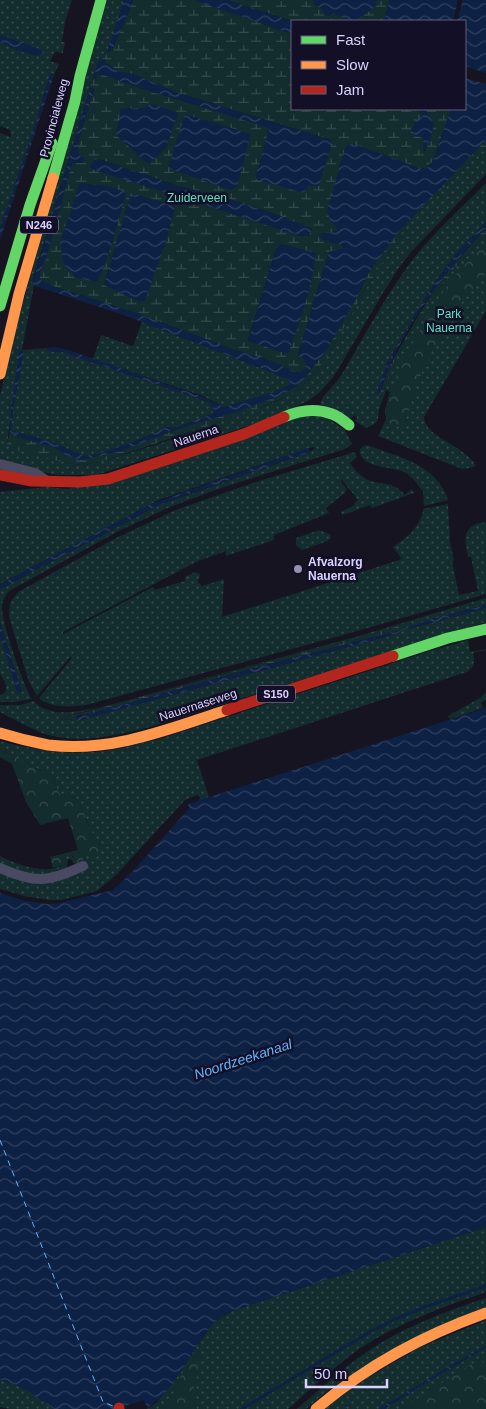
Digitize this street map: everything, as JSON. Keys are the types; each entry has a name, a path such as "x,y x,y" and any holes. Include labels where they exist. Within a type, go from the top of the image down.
{"main road":[{"name":"N246","path":"80,76 101,0"},
{"name":"Provincialeweg","path":"0,306 30,205 56,132 80,76"},
{"name":"Provincialeweg","path":"0,374 19,294 75,101 80,76"},
{"name":"Nauerna","path":"0,475 32,481 85,482 119,476 244,434 300,412 313,410 333,414 349,425"},
{"name":"Nauernaseweg","path":"0,733 23,740 64,746 119,743 144,737 448,638 486,630"},
{"path":"316,1409 352,1380 399,1350 442,1330 486,1313"}],"street":[{"name":"Nauerna","path":"0,464 35,473 46,481"},
{"path":"0,868 26,878 47,879 83,866"}],"green space":[{"path":"0,0 72,0 65,22 62,42 65,42 63,53 55,52 50,61 59,64 54,75 51,74 49,78 0,229 0,133 11,137 10,130 0,126 0,42 18,51 16,41 0,35"},
{"path":"107,0 124,0 107,54 99,60 93,78 33,279 32,284 34,285 22,350 47,348 48,351 62,352 211,403 214,412 178,427 167,427 117,448 84,456 49,441 12,431 20,350 7,444 67,463 83,465 100,462 155,445 286,397 299,389 317,372 368,285 411,219 486,147 486,174 411,252 383,293 334,376 319,393 308,401 270,419 96,475 58,475 4,461 0,458 0,396 10,350"},
{"name":"Zuiderveen","path":"133,0 194,0 291,34 291,110 419,110 423,117 424,151 426,110 451,110 433,161 426,168 419,168 353,144 345,149 336,183 336,226 338,229 331,233 321,233 322,239 343,246 344,249 329,252 298,354 306,363 306,368 300,373 139,314 55,287 40,280 40,272 46,258 72,163 83,163 77,146 94,89 90,88 93,78 95,79 97,74 267,127 269,129 268,132 332,142 328,139 175,92 133,74 118,72 101,60 107,54 107,51 112,50","holes":["142,108 150,163 146,162 117,135 121,109","96,158 178,186 220,196 278,215 312,229 301,236 90,168","130,197 175,206 165,244 104,285","282,244 288,354 248,340 276,249"]},
{"path":"227,0 390,0 384,20 291,21"},
{"path":"486,137 486,147 411,219 368,285 317,372 299,389 286,397 238,416 100,462 83,465 67,463 10,448 7,444 10,432 85,458 150,439 283,393 307,375 321,356 387,243"},
{"name":"Park Nauerna","path":"486,183 486,222 455,255 422,303 387,363 377,394 382,397 391,367 425,308 448,275 486,234 486,311 424,417 431,431 463,452 476,466 462,469 378,436 386,419 385,410 390,392 386,390 377,422 366,428 355,421 357,418 355,415 350,419 320,404 321,400 342,374 383,304 410,263 437,232"},
{"path":"486,228 486,234 448,275 425,308 391,367 382,397 377,394 378,392 380,394 389,367 438,284"},
{"name":"Park Nauerna","path":"486,242 486,274 459,307 429,357 415,389 405,422 398,427 391,425 386,418 385,410 399,368 436,302 452,279"},
{"path":"142,322 286,378 290,381 290,385 272,393 224,407 203,396 93,359 101,335 133,346"},
{"path":"303,416 325,417 345,430 352,444 345,449 221,488 170,507 119,531 9,591 2,605 2,612 18,667 32,699 0,702 0,695 6,691 6,685 0,673 0,635 17,691 19,693 22,692 0,622 0,589 159,505 310,452 315,448 309,448 159,500 0,584 0,492 48,487 68,489"},
{"path":"367,445 403,458 426,470 443,488 448,500 424,506 423,491 409,475 401,471 373,465 363,458 360,450"},
{"path":"355,452 357,457 350,463 363,477 373,482 392,485 405,495 412,489 414,493 372,508 370,505 343,515 341,512 355,505 354,503 358,500 342,480 341,482 347,490 326,508 329,513 274,535 274,540 226,556 226,551 196,562 63,632 63,634 153,587 155,590 185,581 185,577 195,572 200,574 198,582 202,586 224,579 222,617 402,559 393,547 413,531 420,521 424,508 448,504 450,542 454,561 452,561 459,595 478,591 471,557 468,557 466,538 472,526 486,522 486,594 86,705 63,706 41,700 39,698 72,658 70,657 37,696 29,682 9,617 10,603 18,592 118,537 178,509 259,481"},
{"path":"319,530 330,534 331,537 328,541 302,550 296,545 296,538"},
{"path":"486,598 486,605 401,630 401,628 396,628 143,695 355,637"},
{"path":"486,608 486,622 150,727 123,733 83,739 56,737 26,726 0,712 0,705 20,705 34,701 41,707 56,712 74,712 99,707 56,720 76,719 77,721"},
{"path":"396,627 401,628 401,630 247,670 90,714 79,715 76,719 55,720"},
{"path":"468,640 470,652 486,650 473,653 474,664 467,672 197,760 209,797 199,801 200,797 197,795 185,800 117,874 97,891 61,900 48,900 0,889 0,871 22,879 43,881 64,877 86,868 84,863 76,866 69,859 65,871 40,876 32,875 0,864 0,856 31,868 48,869 64,865 67,854 70,854 77,862 83,860 86,853 97,852 100,846 90,829 79,802 74,798 60,794 52,776 0,749 0,741 41,750 83,753 122,748 156,740"},
{"path":"486,692 486,700 481,702 483,708 451,719 449,718 448,716 480,698"},
{"path":"0,749 52,776 60,794 74,798 79,802 90,829 99,843 99,851 93,854 86,853 83,860 77,863 72,855 68,854 64,865 53,868 50,857 78,850 68,818 40,825 26,802 12,764 0,757"},
{"path":"486,1227 486,1292 421,1316 389,1331 359,1349 288,1409 147,1409 156,1403 166,1391 213,1323 232,1311"},
{"path":"486,1298 486,1307 331,1388 306,1409 297,1409 347,1366 379,1344 423,1321"},
{"path":"486,1320 486,1409 325,1409 357,1384 418,1348"},
{"path":"195,1356 199,1356 200,1360 194,1391 197,1409 158,1409 167,1404 171,1399 185,1368"},
{"path":"481,1361 486,1365 486,1409 401,1409 475,1362"},
{"path":"0,1380 15,1384 54,1409 9,1409 0,1407"}],"water":[{"path":"124,0 133,0 112,50 109,52 107,51"},
{"path":"194,0 227,0 291,21 291,34"},
{"path":"313,0 377,0 375,7 357,20 341,17 333,13 329,16 315,5"},
{"path":"390,0 458,0 453,20 384,20"},
{"path":"463,0 486,0 486,73 466,66 466,20 457,20"},
{"path":"0,35 35,47 43,52 40,56 18,51 0,42"},
{"path":"105,59 106,63 118,72 133,74 175,92 331,140 332,143 319,186 308,186 304,193 255,179 269,129 267,127 104,75 97,74 95,79 93,78 99,60"},
{"path":"51,73 54,75 0,240 0,229"},
{"path":"466,78 486,84 486,140 400,230 371,269 326,351 297,386 284,394 239,411 171,431 122,451 81,460 66,455 53,447 21,438 10,432 9,426 19,350 24,351 12,417 12,431 49,441 84,456 117,448 167,427 178,427 212,414 214,412 213,407 205,401 62,352 47,351 47,348 55,347 71,351 203,397 224,407 272,393 290,385 290,381 286,378 124,315 32,285 90,88 94,89 77,146 79,156 84,157 83,163 72,163 46,258 40,272 40,280 55,287 139,314 235,350 265,359 299,373 306,368 304,359 298,356 298,354 329,252 344,248 322,239 320,236 321,233 331,233 338,229 331,222 327,211 345,148 353,144 419,168 428,167 433,161 451,110 466,110"},
{"path":"153,104 178,113 166,148 150,163 146,162 116,135 121,109 142,108"},
{"path":"426,110 434,124 424,153 423,138 410,134 416,120 423,117 419,111"},
{"path":"185,114 251,134 237,186 230,190 168,168"},
{"path":"95,158 178,186 220,196 278,215 312,229 309,236 301,236 89,168"},
{"path":"80,183 108,186 126,192 114,238 97,282 76,278 64,265 60,243"},
{"path":"136,194 175,206 165,244 145,301 140,302 104,285 130,197"},
{"path":"486,222 486,228 458,259 420,311 389,366 380,395 377,391 387,363 429,291 455,255"},
{"path":"282,244 316,253 309,292 288,354 248,341 276,249"},
{"path":"309,448 310,452 151,509 0,589 0,584 151,504"},
{"path":"486,605 486,608 396,634 77,721 76,719 76,717 401,630 432,619"},
{"path":"0,622 21,689 20,693 17,691 0,635"},
{"name":"Noordzeekanaal","path":"486,708 486,1227 227,1313 215,1322 205,1334 167,1391 147,1408 144,1400 116,1409 54,1409 21,1387 0,1380 0,893 25,901 49,904 113,890 132,872 187,811 189,808 188,804"},
{"path":"486,1346 486,1348 385,1409 378,1409 453,1364"}],"waterway":[{"path":"242,1409 373,1330 425,1307 486,1286"}],"ferry route":[{"path":"0,1140 103,1402 113,1406"}],"traffic: fast":[{"path":"53,178 101,0"},
{"path":"0,306 30,205 52,143"},
{"path":"284,417 302,411 314,410 334,415 349,425"},
{"path":"393,656 448,638 486,629"}],"traffic: slow":[{"path":"0,374 19,294 53,178"},
{"path":"0,733 48,745 94,746 139,738 227,710"},
{"path":"316,1409 376,1365 397,1353 462,1322 486,1313"}],"traffic: jam":[{"path":"0,475 32,481 80,482 108,479 244,434 284,417"},
{"path":"227,710 393,656"}],"place":[{"name":"Afvalzorg Nauerna","path":"298,569"}]}
